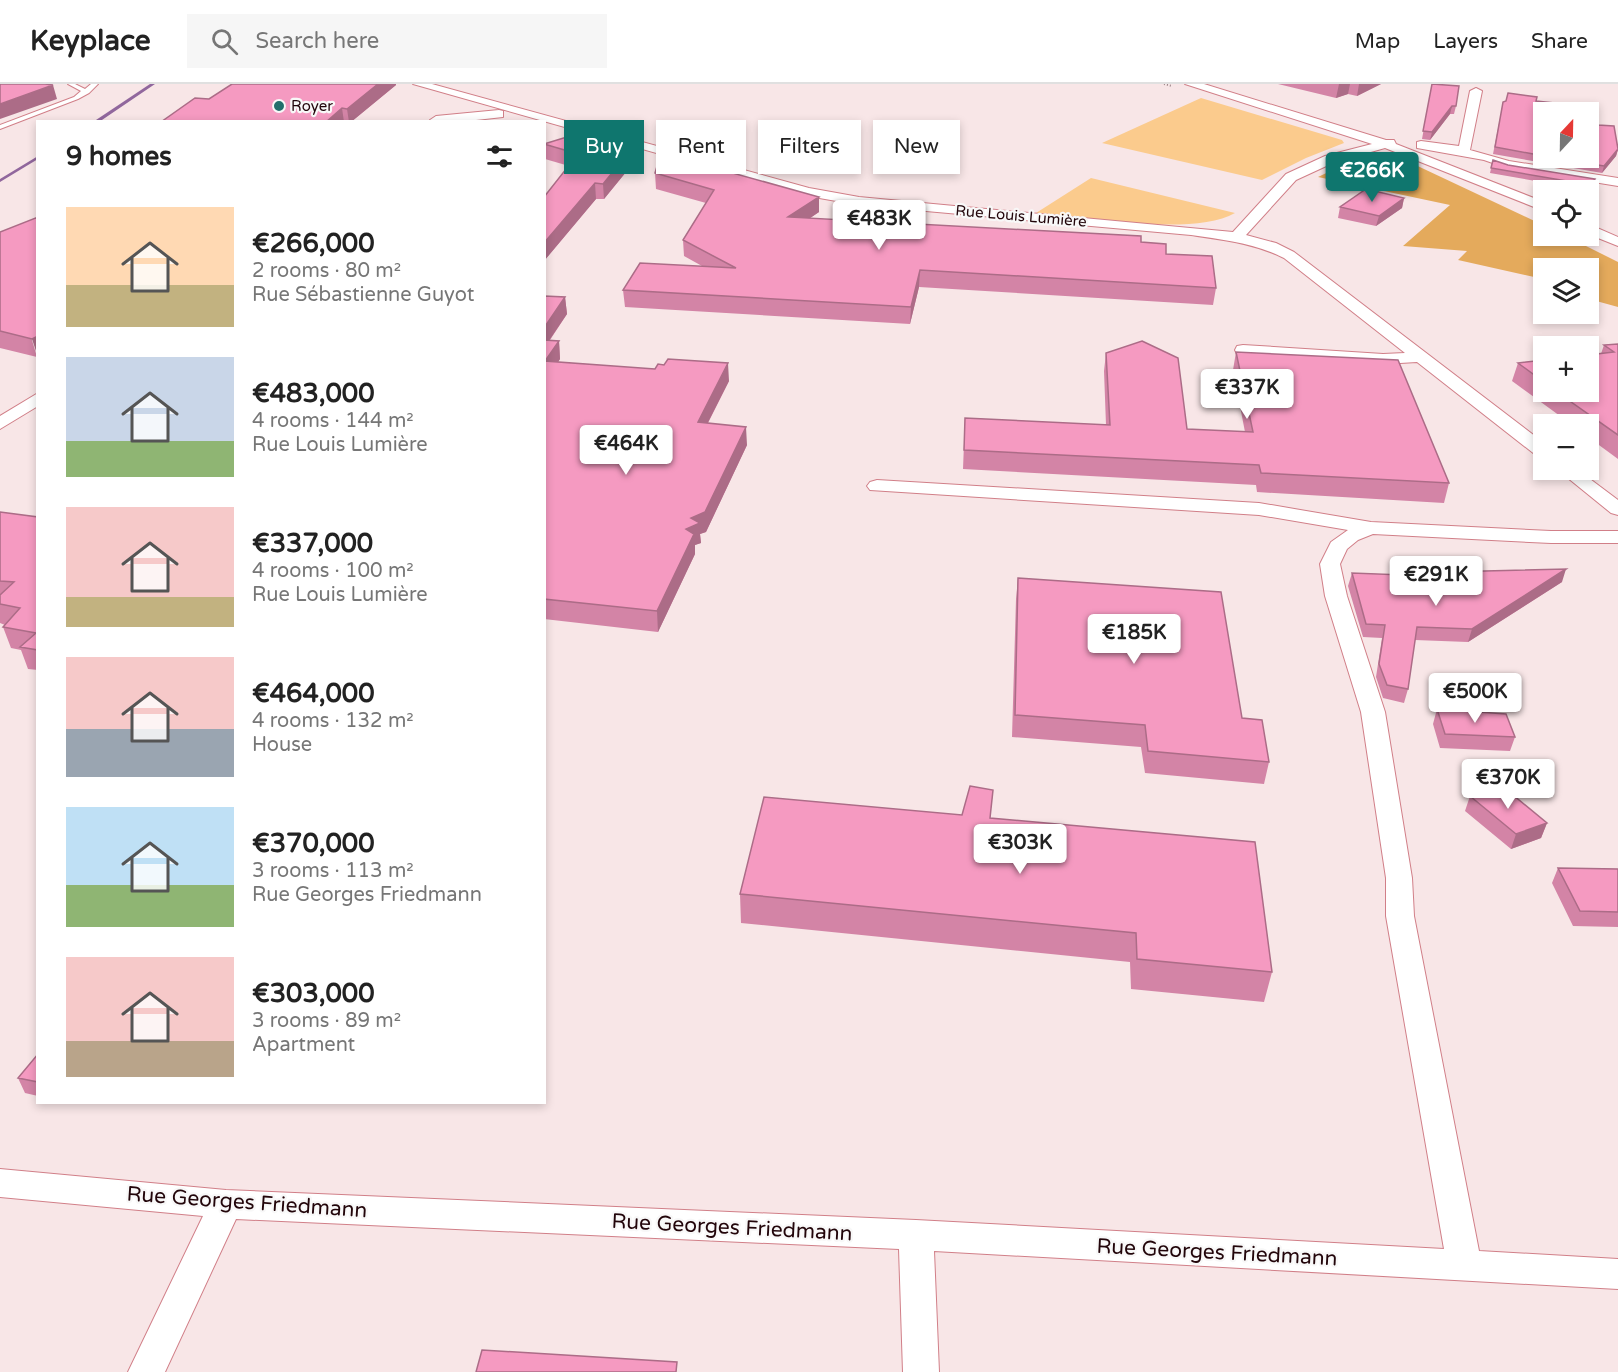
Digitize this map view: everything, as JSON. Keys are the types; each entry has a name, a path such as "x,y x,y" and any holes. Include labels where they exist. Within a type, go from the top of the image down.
{"street":[{"path":"420,84 435,96 437,103"},
{"name":"Rue Louis Lumière","path":"420,84 543,120"},
{"path":"1191,84 1267,104 1392,144 1533,202"},
{"path":"1455,151 1465,148 1476,91"},
{"path":"435,120 440,109 466,103 483,103"},
{"path":"442,120 484,114 528,116"},
{"name":"Rue Louis Lumière","path":"546,121 808,192 859,201 1191,231 1237,237 1271,246 1289,255 1533,444"},
{"path":"1237,237 1292,177 1330,159 1392,144 1423,145 1507,164 1618,182"},
{"path":"1599,233 1618,242"},
{"path":"1243,350 1383,359 1421,357"},
{"path":"0,424 36,399"},
{"path":"1580,480 1618,509"},
{"path":"877,486 1259,509 1371,528 1551,537 1618,537"},
{"path":"1371,528 1351,536 1338,546 1330,564 1336,596 1373,712 1399,878 1400,916 1464,1265"},
{"name":"Rue Georges Friedmann","path":"0,1183 226,1204 916,1235 1618,1274"},
{"path":"146,1372 226,1204"},
{"path":"916,1235 921,1372"}],"lane":[{"path":"71,84 87,92"},
{"path":"0,127 87,92 95,84"}],"shaded area":[{"path":"1201,98 1342,140 1344,143 1306,158 1262,180 1102,143"},
{"path":"1371,159 1407,161 1533,220 1533,246 1586,246 1618,262 1618,307 1599,302 1599,258 1533,258 1533,277 1458,260 1467,251 1403,246 1450,205 1318,177 1345,164"},
{"path":"1091,178 1235,213 1216,220 1167,225 1036,213"}],"building":[{"path":"0,84 45,84 53,85 0,104"},
{"name":"Royer","path":"232,84 378,84 347,109 342,108 328,120 164,120 195,98 209,99"},
{"path":"1432,84 1459,86 1456,106 1452,106 1432,132 1423,131"},
{"path":"1508,93 1537,97 1536,101 1545,102 1533,102 1533,154 1495,147 1503,102 1506,101"},
{"path":"1599,125 1614,126 1618,149 1604,166 1599,165"},
{"path":"564,138 564,150 546,143"},
{"path":"1493,160 1508,165 1595,179 1561,180 1491,168"},
{"path":"564,172 564,174 611,174 603,184 595,183 546,241 546,194"},
{"path":"658,174 736,174 819,197 788,217 1141,236 1141,242 1166,244 1166,254 1212,256 1216,288 920,270 911,307 623,290 640,263 736,268 683,240 714,190"},
{"path":"1366,189 1404,198 1379,216 1340,207"},
{"path":"36,218 36,337 32,339 0,331 0,232"},
{"path":"546,296 565,297 546,325"},
{"path":"546,340 559,341 546,360"},
{"path":"1142,341 1178,358 1187,429 1253,432 1236,352 1398,360 1449,483 1261,473 1259,465 964,450 965,418 1110,425 1106,353"},
{"path":"1618,344 1618,435 1599,422 1599,414 1588,414 1571,402 1599,402 1599,354 1614,352 1604,345"},
{"path":"668,359 728,363 698,422 746,427 705,512 691,518 700,523 686,529 694,534 657,611 546,599 546,361 655,369 658,364 664,365"},
{"path":"1533,361 1533,374 1518,363"},
{"path":"0,512 36,517 36,633 3,627 20,608 0,604 0,595 14,582 0,581"},
{"path":"1566,569 1472,629 1417,627 1408,689 1387,685 1379,664 1385,625 1366,624 1352,573 1403,575 1402,573"},
{"path":"1018,578 1221,592 1242,718 1262,720 1269,762 1148,751 1145,725 1015,715"},
{"path":"36,633 36,650 20,647"},
{"path":"1437,709 1506,714 1515,737 1445,734"},
{"path":"1501,785 1547,823 1516,834 1470,796"},
{"path":"970,786 993,790 990,818 1255,842 1272,972 1137,959 1136,933 740,894 764,797 962,815"},
{"path":"1558,868 1618,869 1618,912 1580,911"},
{"path":"36,1056 36,1082 18,1078"},
{"path":"482,1350 677,1362 676,1372 476,1372"}],"waterway":[{"path":"98,120 153,84"},
{"path":"0,181 36,158"}],"place":[{"name":"Royer","path":"279,106"}]}
